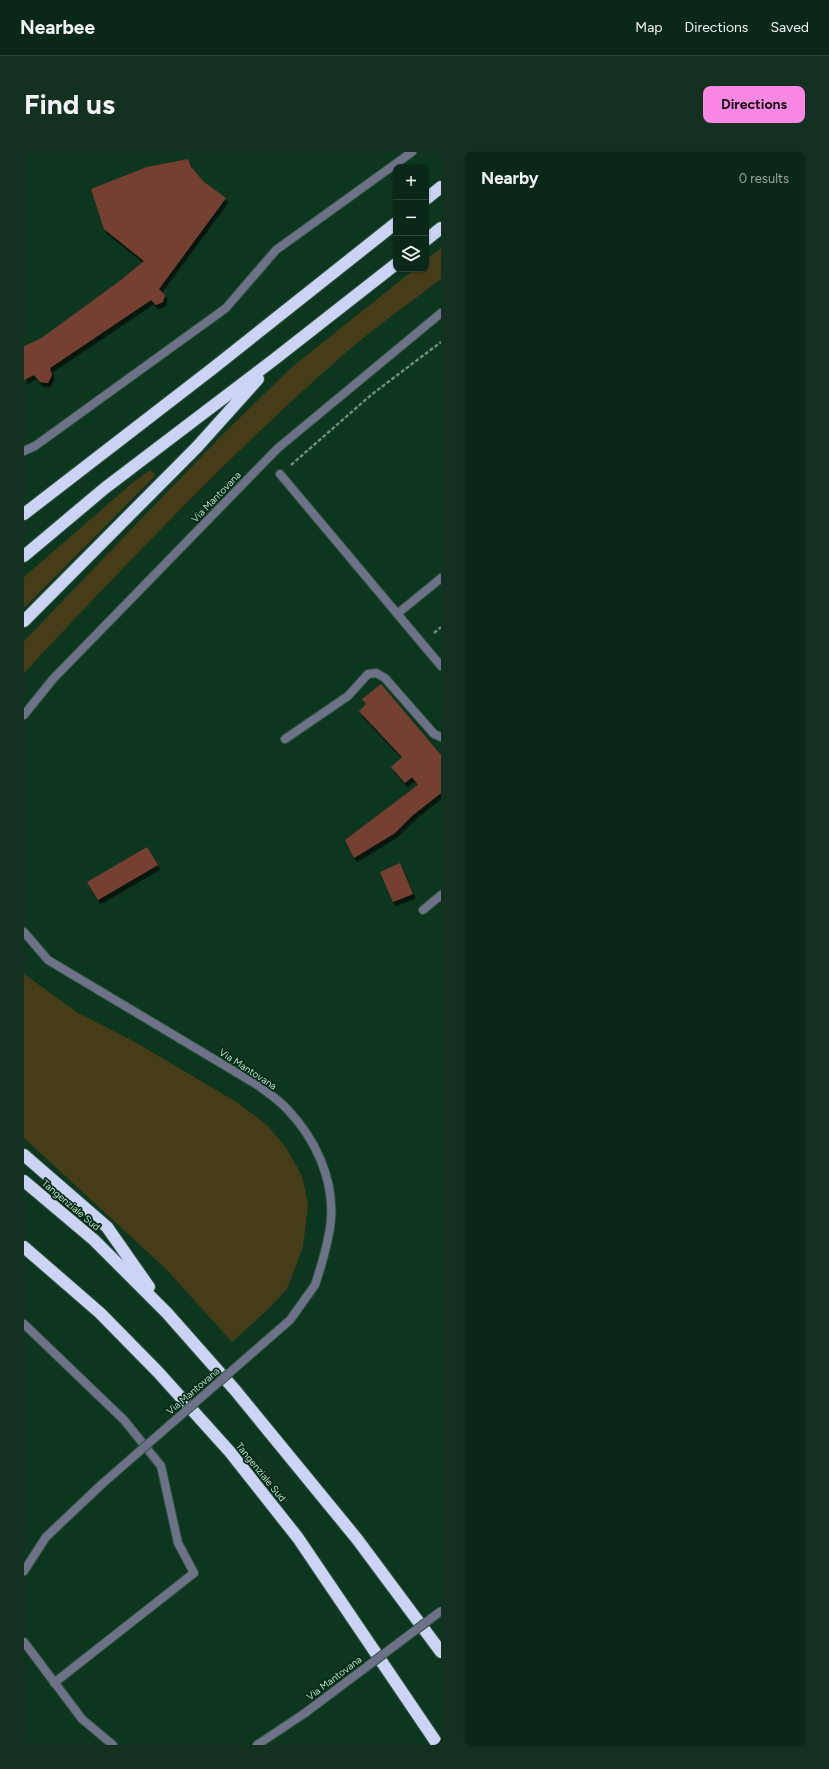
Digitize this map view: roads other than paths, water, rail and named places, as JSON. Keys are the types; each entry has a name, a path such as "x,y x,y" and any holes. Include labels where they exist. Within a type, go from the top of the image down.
{"highway":[{"path":"429,197 441,187"},
{"path":"24,514 212,369 393,225"},
{"path":"429,238 441,228"},
{"path":"24,556 105,488 276,358 393,266"},
{"path":"24,622 197,447 276,358"},
{"path":"24,1155 107,1227 167,1313"},
{"name":"Tangenziale Sud","path":"24,1182 94,1240 167,1313 235,1390 352,1533 441,1652"},
{"name":"Tangenziale Sud","path":"24,1247 100,1313 158,1372 230,1452 298,1538 438,1745"}],"street":[{"path":"24,451 35,446 226,308 276,250 412,152"},
{"name":"Via Mantovana","path":"24,715 53,679 278,448 441,312"},
{"path":"280,474 441,666"},
{"path":"397,614 441,578"},
{"path":"285,739 348,696 368,674 376,673 385,678 434,734 441,737"},
{"path":"423,910 441,895"},
{"name":"Via Mantovana","path":"24,932 48,960 259,1086 287,1108 306,1131 320,1158 330,1187 331,1219 325,1252 315,1285 290,1320 102,1484 46,1537 24,1571"},
{"path":"24,1324 124,1420 161,1466 178,1543 194,1572 54,1683"},
{"name":"Via Mantovana","path":"256,1745 305,1713 441,1611"},
{"path":"24,1642 82,1719 113,1745"}]}
